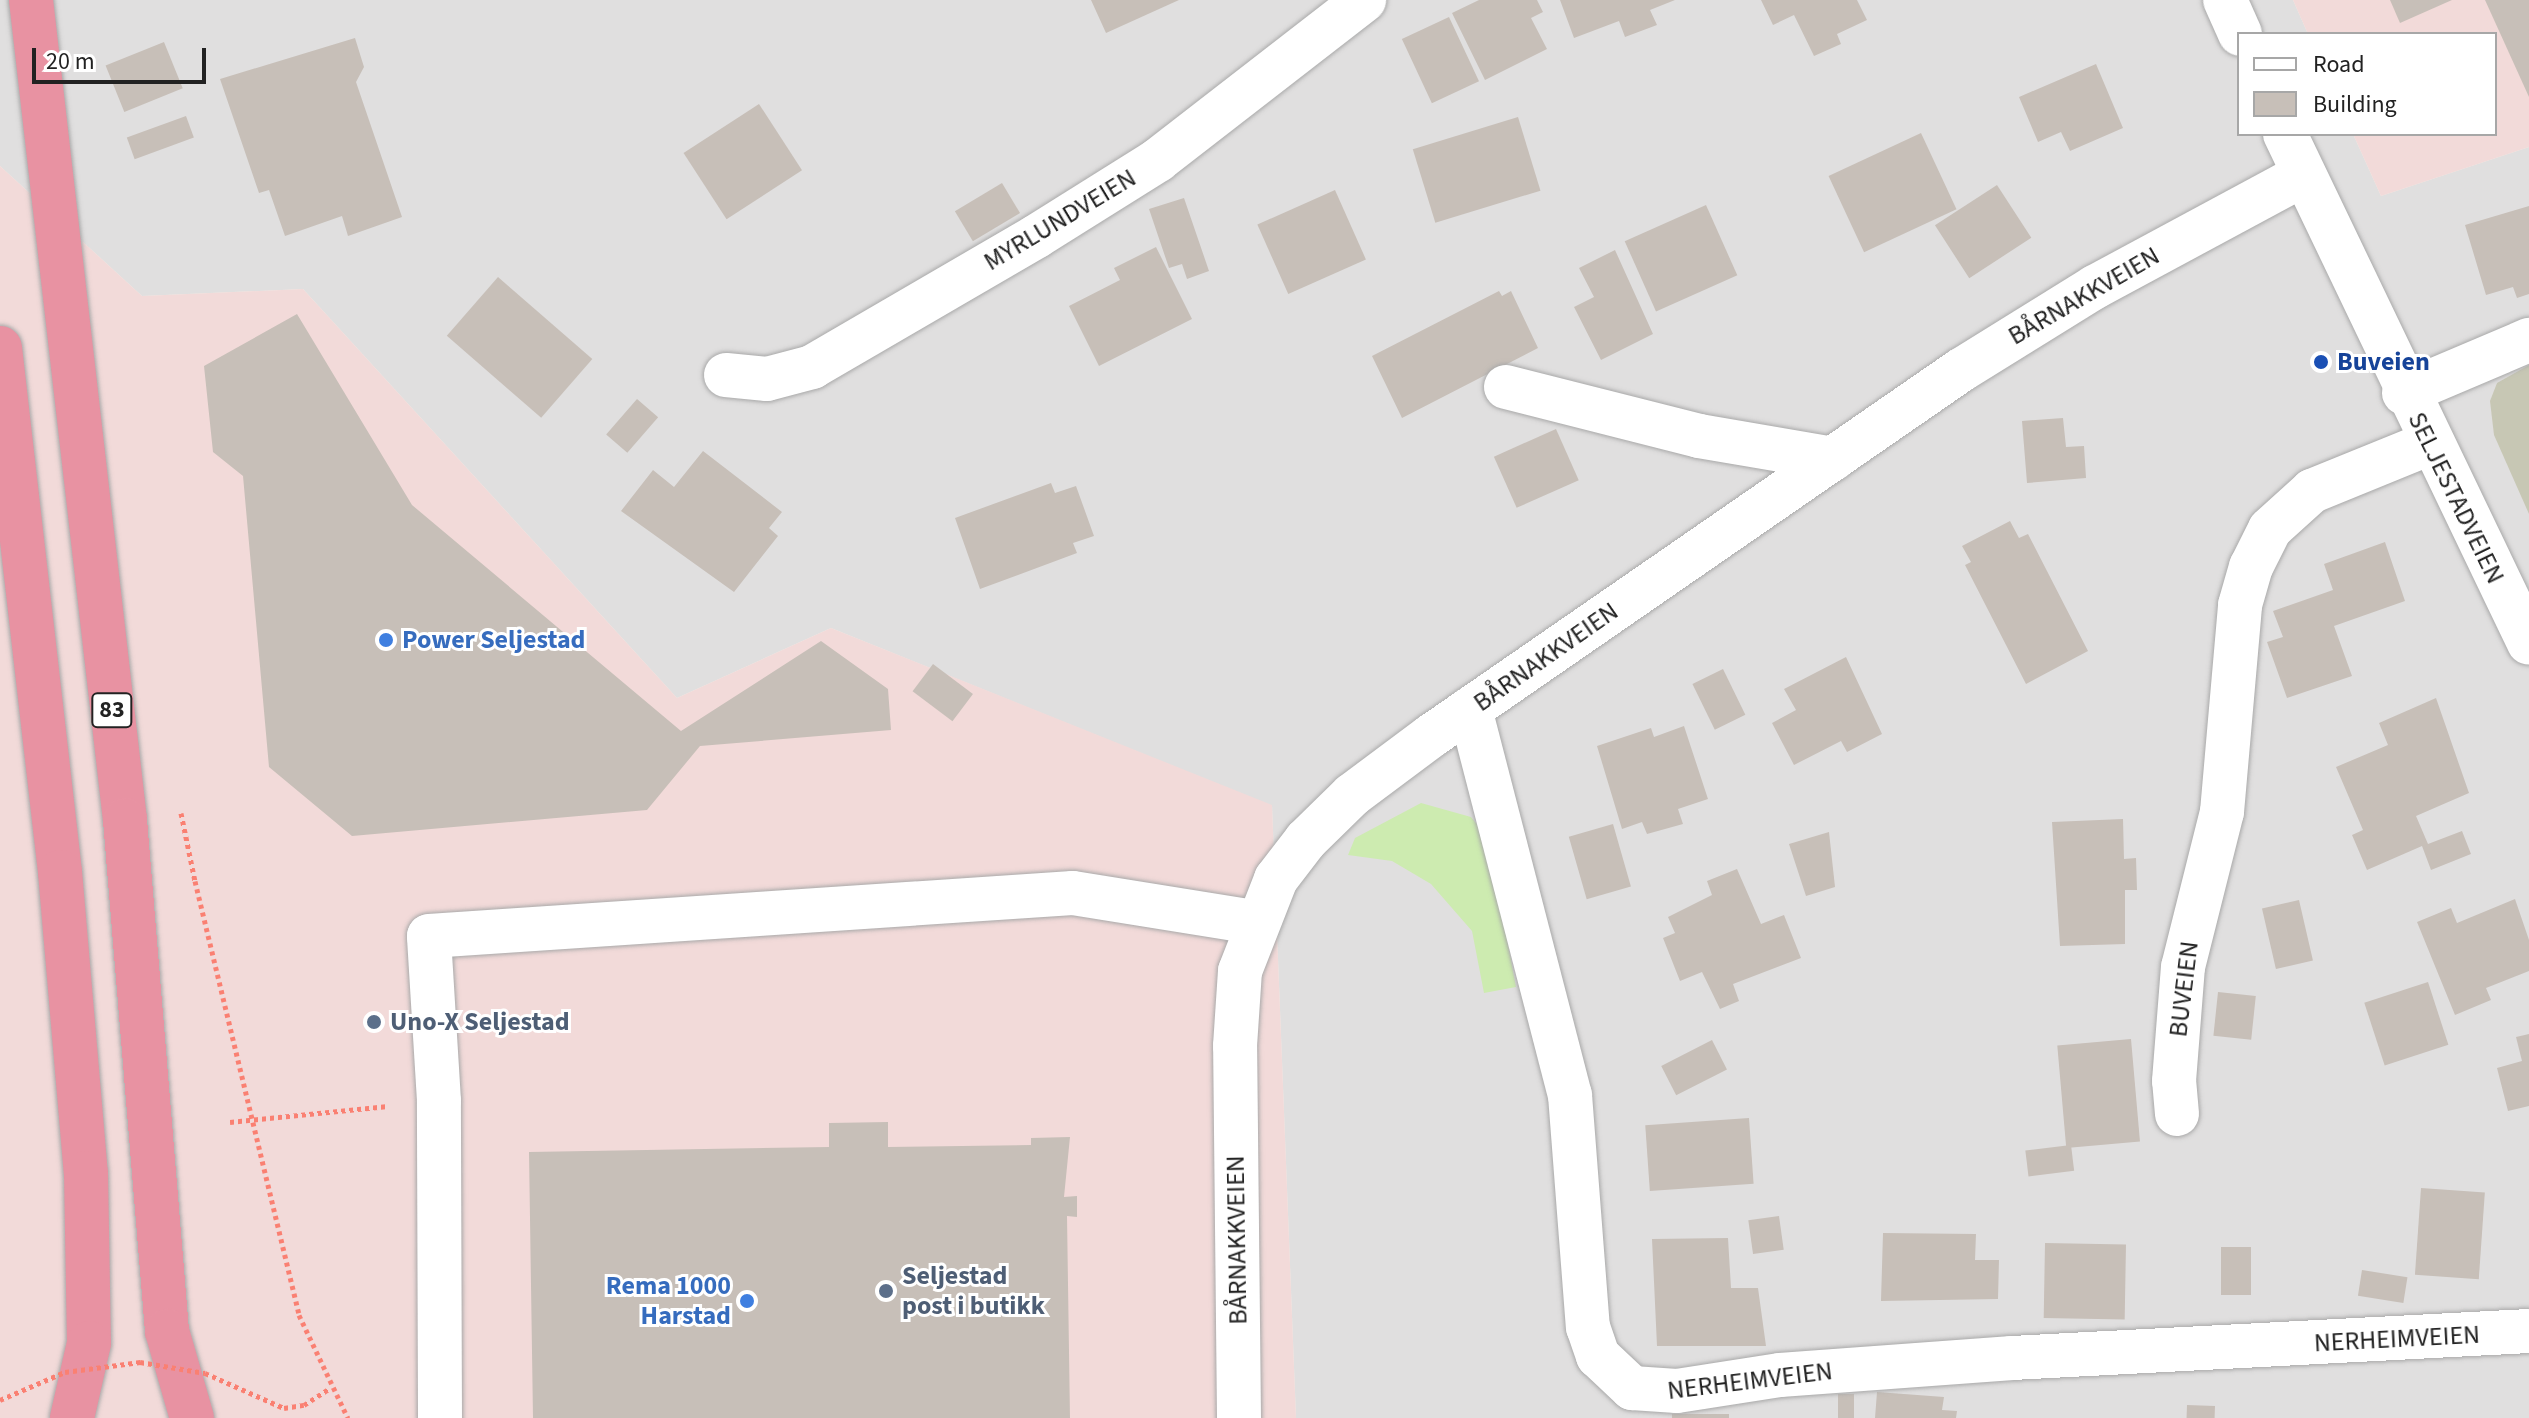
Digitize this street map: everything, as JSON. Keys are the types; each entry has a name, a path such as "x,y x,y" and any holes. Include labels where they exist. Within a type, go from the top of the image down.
{"highway":[{"name":"83","path":"31,0 125,820 167,1331 192,1418"},
{"path":"0,348 60,872 86,1173 89,1343 72,1418"}],"street":[{"name":"MYRLUNDVEIEN","path":"726,375 767,379 812,367 1037,236 1158,160 1364,0"},
{"path":"2225,0 2239,32"},
{"name":"SELJESTADVEIEN","path":"2286,136 2428,444 2529,643"},
{"name":"BÅRNAKKVEIEN","path":"1239,1418 1235,1046 1240,971 1254,922 1276,879 1306,840 1352,795 1470,709 1833,459 2095,287 2303,175"},
{"path":"2404,393 2529,340"},
{"path":"1506,387 1699,436 1833,459"},
{"name":"BUVEIEN","path":"2177,1114 2174,1081 2183,967 2222,812 2240,605 2251,567 2270,529 2312,491 2428,444"},
{"name":"NERHEIMVEIEN","path":"1470,709 1570,1095 1588,1327 1598,1356 1632,1388 1677,1391 1780,1375 1996,1359 2529,1331"},
{"path":"440,1418 439,1101 429,936 1073,893 1254,922"}],"path":[{"path":"195,881 292,1288 330,1388 348,1418"},
{"path":"230,1122 439,1101"},
{"path":"0,1400 65,1372 140,1362 205,1373 284,1408 304,1405 330,1388"}],"shaded area":[{"path":"0,0 2293,0 2307,32 2237,32 2237,136 2354,136 2381,196 2529,147 2529,1418 1296,1418 1272,806 831,628 677,698 303,289 142,296 0,166"},
{"path":"2293,0 2529,0 2529,147 2381,196 2354,136 2497,136 2497,32 2307,32"},
{"path":"0,166 142,296 303,289 677,698 831,628 1272,805 1296,1418 0,1418"},
{"path":"2529,365 2529,514 2494,435 2490,401 2497,383"}],"green space":[{"path":"1421,803 1471,817 1488,838 1516,987 1484,993 1472,931 1431,884 1392,861 1348,855 1355,838"}],"building":[{"path":"1091,0 1179,0 1106,33"},
{"path":"1479,0 1537,0 1543,12 1531,18 1547,49 1485,80 1452,13"},
{"path":"1560,0 1675,0 1650,10 1657,25 1625,37 1619,21 1574,38"},
{"path":"1761,0 1857,0 1867,20 1837,34 1841,44 1814,56 1794,15 1773,25"},
{"path":"2390,0 2452,0 2400,23"},
{"path":"2485,0 2529,0 2529,97"},
{"path":"1449,17 1479,81 1432,103 1402,39"},
{"path":"355,38 364,67 356,82 402,217 348,236 342,216 285,236 269,190 259,193 220,79"},
{"path":"164,42 183,88 124,112 106,66"},
{"path":"2096,64 2123,128 2070,151 2061,132 2038,142 2019,97"},
{"path":"759,104 802,170 727,219 684,153"},
{"path":"186,116 194,138 135,159 127,138"},
{"path":"1518,117 1541,191 1435,223 1413,149"},
{"path":"1921,133 1956,209 1864,252 1829,176"},
{"path":"1002,183 1020,213 973,241 955,211"},
{"path":"1997,185 2031,238 1969,278 1935,225"},
{"path":"1335,190 1366,259 1288,294 1257,225"},
{"path":"1184,198 1209,271 1187,279 1182,264 1169,268 1149,209"},
{"path":"1706,205 1737,275 1656,312 1625,241"},
{"path":"2529,206 2529,294 2517,298 2513,287 2486,295 2465,225"},
{"path":"1156,247 1192,319 1099,366 1069,306 1120,280 1114,268"},
{"path":"1615,250 1653,334 1601,360 1574,307 1594,297 1579,268"},
{"path":"498,277 592,359 541,418 447,336"},
{"path":"1499,291 1502,296 1511,291 1538,348 1402,418 1372,356"},
{"path":"297,314 412,505 681,731 821,641 888,689 891,730 700,746 647,810 352,836 269,767 243,476 213,452 204,366"},
{"path":"637,399 658,417 627,453 606,434"},
{"path":"2063,418 2066,447 2084,446 2086,478 2027,483 2022,421"},
{"path":"1556,429 1579,480 1517,508 1494,457"},
{"path":"703,451 782,512 769,528 778,536 734,592 621,511 653,470 674,487"},
{"path":"1051,483 1055,493 1076,486 1094,536 1073,543 1077,553 980,589 955,518"},
{"path":"2010,521 2019,538 2028,534 2088,651 2026,684 1965,565 1971,562 1962,546"},
{"path":"2385,542 2405,601 2334,626 2352,676 2287,698 2267,642 2283,637 2273,611 2333,590 2324,564"},
{"path":"1846,657 1882,734 1847,752 1841,741 1794,765 1772,723 1796,710 1784,689"},
{"path":"933,664 973,694 952,721 913,691"},
{"path":"1723,669 1745,715 1715,730 1692,684"},
{"path":"2436,698 2469,793 2416,816 2428,844 2462,831 2471,854 2431,870 2422,846 2367,870 2352,835 2363,830 2336,767 2388,745 2379,723"},
{"path":"1684,726 1708,799 1678,809 1683,824 1647,834 1642,822 1622,829 1597,746 1651,728 1654,737"},
{"path":"2123,819 2124,859 2136,858 2137,890 2125,890 2125,944 2060,946 2052,822"},
{"path":"1613,824 1631,886 1587,899 1569,837"},
{"path":"1829,832 1835,887 1806,896 1789,844"},
{"path":"1737,869 1761,924 1784,915 1801,958 1733,984 1739,1001 1720,1009 1702,972 1680,981 1663,938 1675,933 1668,917 1712,895 1707,881"},
{"path":"2515,899 2529,940 2529,971 2486,988 2491,1000 2455,1015 2417,922 2451,908 2457,923"},
{"path":"2299,900 2313,960 2276,969 2262,909"},
{"path":"2428,982 2448,1045 2385,1065 2364,1003"},
{"path":"2218,992 2256,996 2251,1040 2213,1036"},
{"path":"2529,1034 2529,1106 2508,1111 2497,1068 2522,1061 2516,1037"},
{"path":"2131,1039 2140,1142 2066,1148 2057,1045"},
{"path":"1712,1040 1727,1069 1676,1095 1661,1066"},
{"path":"1749,1118 1754,1184 1650,1191 1645,1125"},
{"path":"888,1122 888,1147 1031,1145 1031,1138 1070,1137 1064,1197 1077,1196 1077,1217 1067,1216 1070,1418 533,1418 529,1152 829,1147 829,1123"},
{"path":"2071,1145 2074,1171 2029,1176 2025,1151"},
{"path":"2421,1188 2485,1192 2479,1279 2415,1275"},
{"path":"1779,1216 1784,1250 1753,1254 1748,1220"},
{"path":"1883,1233 1976,1234 1975,1260 1999,1260 1998,1299 1881,1301"},
{"path":"1728,1238 1731,1288 1758,1288 1766,1346 1657,1346 1652,1239"},
{"path":"2045,1243 2126,1244 2125,1319 2044,1318"},
{"path":"2221,1247 2251,1247 2251,1295 2221,1295"},
{"path":"2362,1270 2407,1277 2403,1303 2358,1296"},
{"path":"1877,1392 1944,1397 1942,1410 1957,1411 1956,1418 1875,1418"},
{"path":"1838,1394 1854,1394 1854,1418 1838,1418"},
{"path":"2187,1405 2215,1406 2215,1418 2187,1418"},
{"path":"1672,1414 1729,1414 1729,1418 1672,1418"}],"place":[{"name":"Buveien","path":"2321,362"},
{"name":"Power Seljestad","path":"386,640"},
{"name":"Uno-X Seljestad","path":"374,1022"},
{"name":"Seljestad post i butikk","path":"886,1291"},
{"name":"Rema 1000 Harstad","path":"747,1301"}]}
